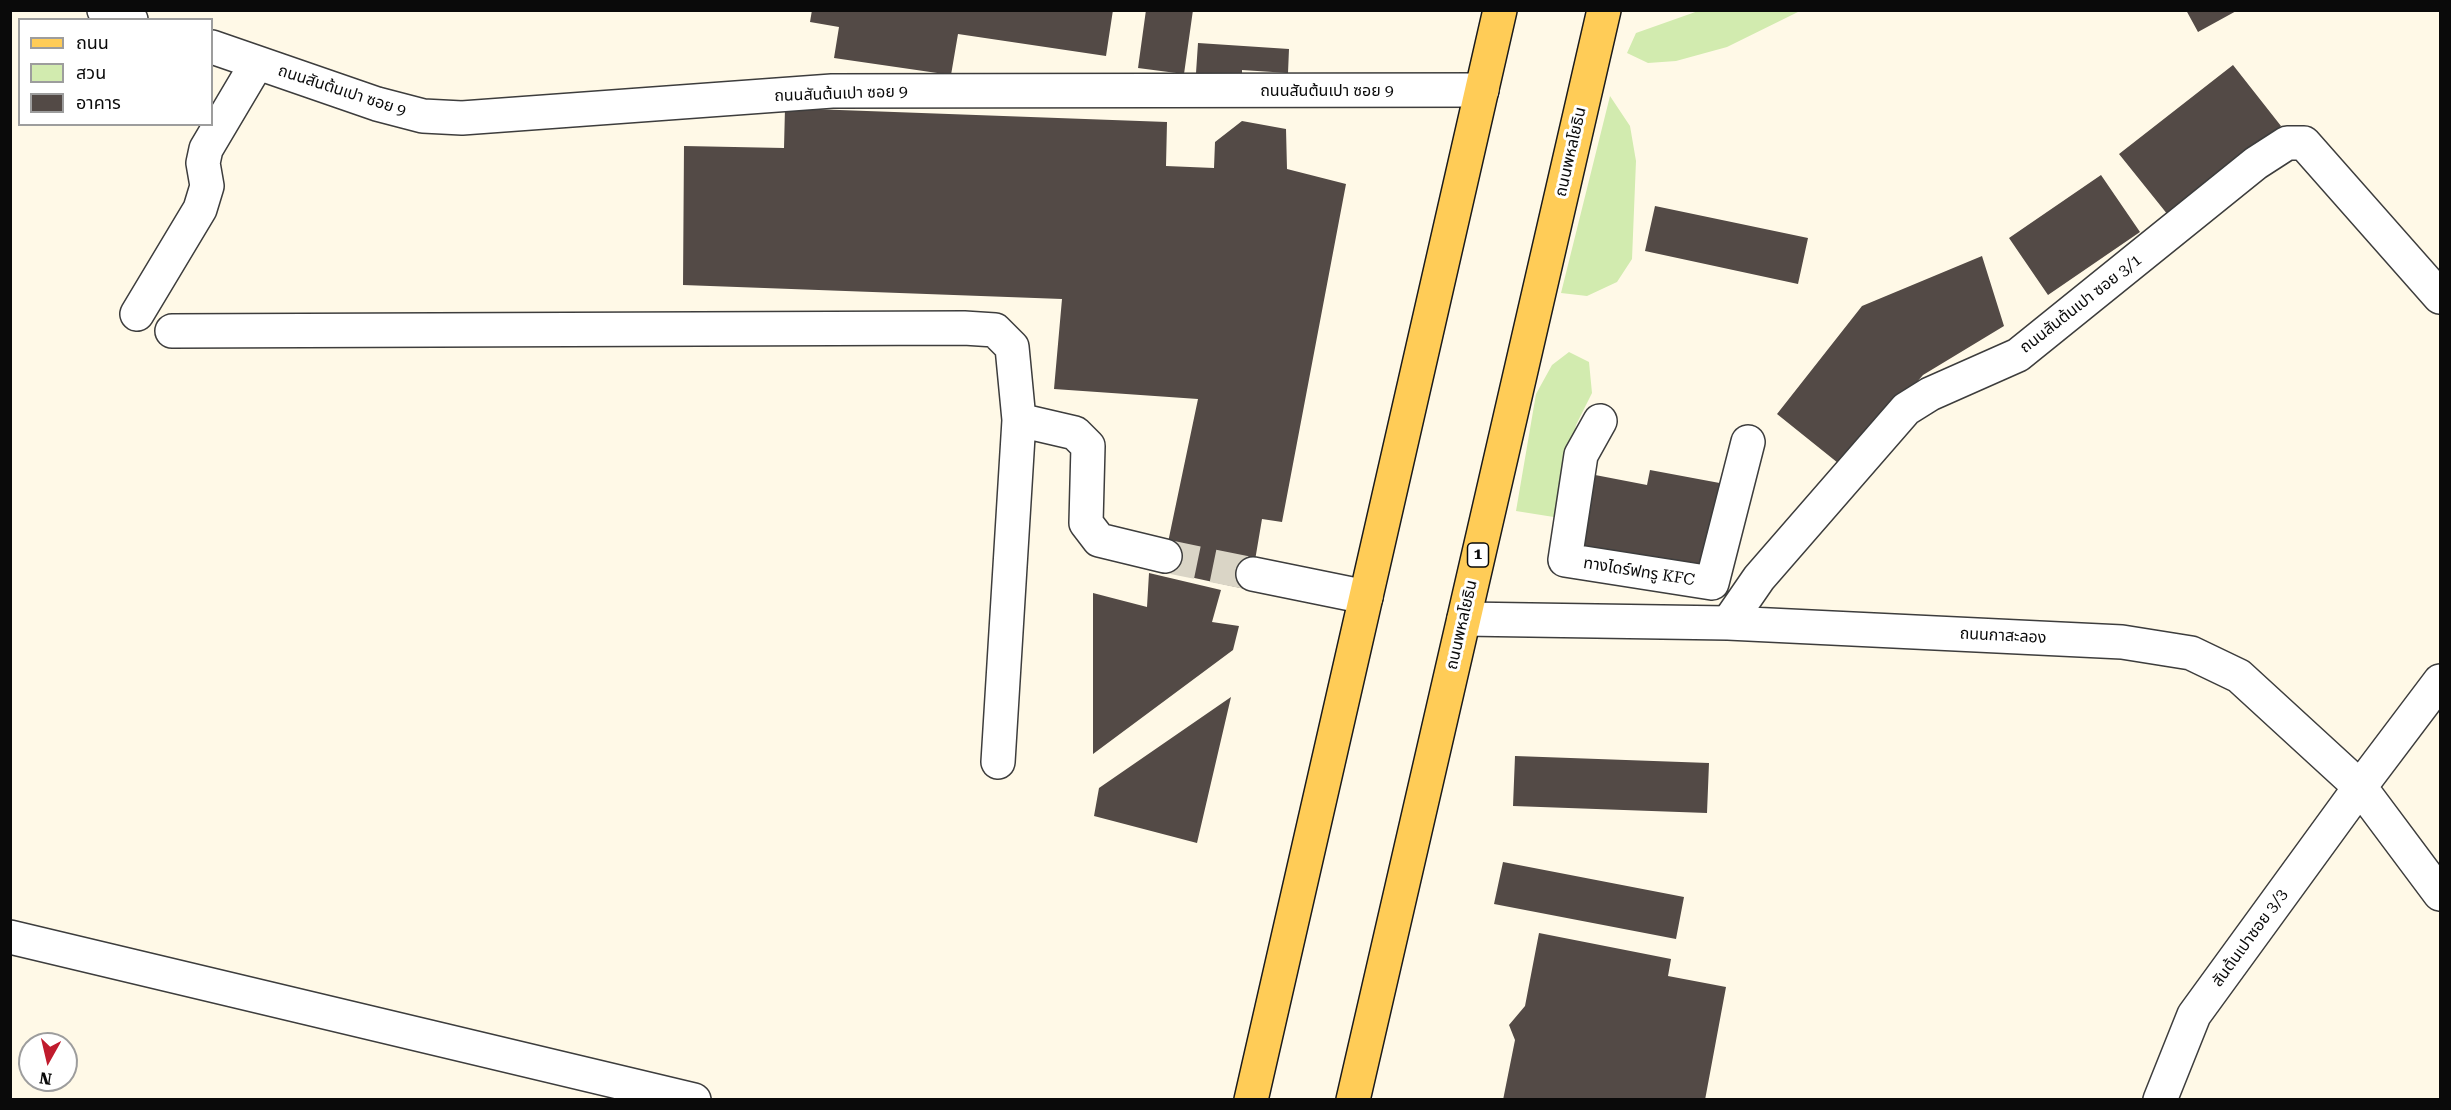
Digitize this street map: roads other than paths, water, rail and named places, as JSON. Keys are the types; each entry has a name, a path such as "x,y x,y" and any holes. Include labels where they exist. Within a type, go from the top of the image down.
{"main road":[{"path":"1251,1100 1500,10"},
{"name":"ถนนพหลโยธิน","path":"1353,1100 1604,10"}],"street":[{"path":"104,10 125,18"},
{"name":"ถนนสันต้นเปา ซอย 9","path":"213,47 377,104 423,116 462,118 832,92 1482,90"},
{"path":"137,314 200,210 207,186 203,163 206,149 257,63"},
{"name":"ถนนสันต้นเปา ซอย 3/1","path":"1728,623 1759,578 1906,409 1929,394 2018,355 2256,163 2287,143 2304,143 2440,297"},
{"path":"172,331 964,327 995,330 1012,347 1019,420 998,762"},
{"path":"1019,420 1075,433 1088,446 1086,523 1099,540 1165,556"},
{"name":"ทางไดร์ฟทรู KFC","path":"1600,421 1581,455 1565,560 1712,583 1748,442"},
{"path":"1253,574 1366,597"},
{"name":"ถนนกาสะลอง","path":"1464,619 1728,623 2122,642 2190,653 2239,676 2360,787 2440,894"},
{"name":"สันต้นเปาซอย 3/3","path":"2160,1100 2194,1015 2440,681"},
{"path":"10,938 694,1100"}],"tunnel":[{"path":"1165,556 1253,574"}]}
